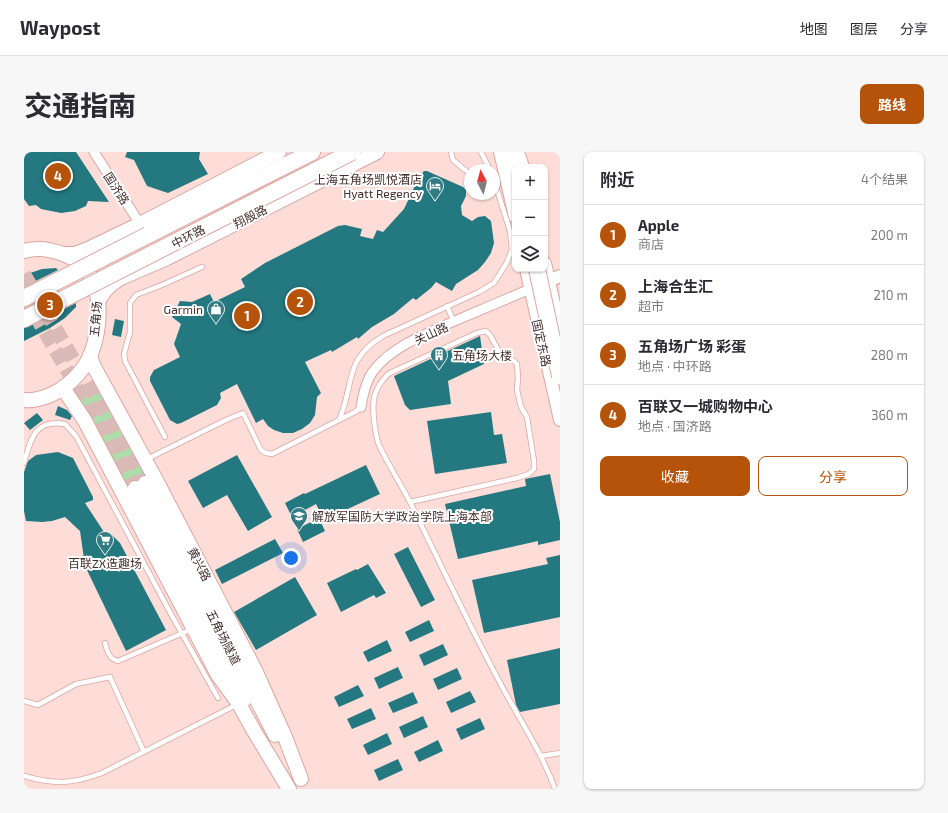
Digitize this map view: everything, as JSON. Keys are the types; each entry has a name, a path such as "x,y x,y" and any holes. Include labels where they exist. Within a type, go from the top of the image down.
{"highway":[{"path":"144,230 290,152"},
{"name":"中环路","path":"24,298 144,230 312,152"},
{"name":"中环路","path":"24,319 352,152"},
{"path":"156,252 264,203 363,152"},
{"path":"507,152 513,164"},
{"path":"537,272 560,376"}],"main road":[{"path":"61,254 75,254 144,230 279,152"},
{"name":"翔殷路","path":"99,300 109,286 164,252 226,218 357,152"},
{"name":"翔殷路","path":"122,277 167,258 377,152"},
{"name":"五角场","path":"25,401 40,399 52,395 63,388 80,370 90,355 97,326 99,300 94,284 82,264 75,259 41,249 26,248"},
{"name":"黄兴路","path":"90,355 93,365 146,460 256,672 285,737 303,784"},
{"path":"63,388 85,422 187,630 239,704 288,785"},
{"name":"五角场隧道","path":"288,785 140,486 280,746 303,784"}],"street":[{"name":"国济路","path":"94,152 144,230"},
{"path":"500,152 504,192 512,210"},
{"path":"518,152 522,164"},
{"name":"国定东路","path":"527,272 560,420"},
{"name":"国定东路","path":"547,272 560,331"},
{"path":"530,289 560,276"},
{"name":"关山路","path":"361,407 367,384 373,371 387,356 407,344 530,289"}],"lane":[{"path":"451,152 453,160 464,169"},
{"path":"481,152 487,164"},
{"path":"339,420 344,410 356,361 372,342 479,292 494,283 506,264 512,250 504,192 500,187"},
{"path":"165,437 125,361 124,354 130,332 130,303 136,294 162,286 202,267"},
{"path":"447,306 454,322"},
{"path":"410,502 517,478 529,474 534,470 527,417 521,406 517,390 517,364 500,353 490,335 486,331 477,333 386,376 373,400 375,434 498,679 551,775 555,789"},
{"path":"146,460 243,413 261,450 272,454 355,412 361,407"},
{"path":"24,463 34,433 43,425 55,422 65,424 80,443 187,630 218,698"},
{"path":"105,643 107,652 111,658 118,661 187,630"},
{"path":"24,701 38,705 76,684 110,678 144,752"},
{"path":"24,776 51,782 67,783 102,773 239,704"},
{"path":"541,756 560,754"}],"green space":[{"path":"95,385 123,436 149,477 126,489 77,396"}],"building":[{"path":"24,152 76,152 109,202 88,201 86,206 75,211 61,213 41,209 36,205 29,206 24,199"},
{"path":"127,152 200,152 199,159 208,174 168,193 147,186 134,160 125,157"},
{"path":"424,171 427,171 463,187 464,200 461,206 462,215 472,221 478,217 485,216 491,221 494,243 491,253 478,270 456,284 452,291 436,282 416,300 413,298 394,314 372,327 358,339 357,337 332,352 331,350 305,362 321,393 317,397 315,415 310,423 302,429 293,433 283,433 268,426 263,419 256,423 237,384 220,393 221,398 217,405 181,423 177,424 170,420 150,381 150,377 154,370 180,357 174,344 181,324 172,317 180,301 192,302 210,294 214,302 245,287 241,279 265,263 338,226 345,225 362,229 360,236 373,239 377,230 383,232 404,209 419,177"},
{"path":"56,268 58,270 24,287 24,275 42,269"},
{"path":"76,303 76,307 65,318 50,328 24,341 24,328"},
{"path":"115,319 124,321 121,337 112,335"},
{"name":"五角场大楼","path":"480,336 484,364 448,381 451,404 410,410 405,405 394,376"},
{"path":"58,406 67,410 72,416 70,420 55,415"},
{"path":"491,412 494,435 502,434 507,463 435,474 427,421"},
{"path":"37,413 43,420 30,430 24,423"},
{"name":"百联ZX造趣场","path":"58,452 73,458 93,497 93,500 85,503 104,532 112,535 120,543 166,630 126,651 85,566 80,531 65,517 52,521 26,521 24,511 24,472 28,461 36,455"},
{"path":"237,455 272,517 248,531 227,495 203,508 188,481"},
{"path":"366,465 380,494 324,520 316,504 292,517 285,503"},
{"path":"550,474 560,522 560,540 538,545 538,541 458,559 445,504 526,486 525,479"},
{"path":"319,518 325,531 303,542 297,529"},
{"path":"275,539 283,553 222,584 215,570"},
{"path":"408,547 435,600 421,607 394,554"},
{"path":"560,555 560,617 484,633 472,580 548,564 546,558"},
{"path":"368,564 386,593 376,598 374,595 341,612 327,583"},
{"path":"295,577 317,615 256,650 234,612"},
{"path":"429,620 434,631 410,642 405,632"},
{"path":"387,640 392,651 368,662 363,652"},
{"path":"443,644 448,655 424,666 419,655"},
{"path":"560,648 560,704 520,712 516,705 507,660"},
{"path":"398,667 403,678 379,689 374,678"},
{"path":"457,668 462,679 438,690 433,679"},
{"path":"358,685 364,696 339,707 334,697"},
{"path":"470,691 476,702 451,713 446,702"},
{"path":"413,692 418,703 393,713 388,703"},
{"path":"371,708 376,719 352,729 347,719"},
{"path":"423,716 428,727 404,738 399,727"},
{"path":"480,718 485,729 461,740 456,729"},
{"path":"387,733 392,744 368,755 363,745"},
{"path":"438,740 443,751 419,762 414,752"},
{"path":"398,759 403,770 379,781 374,770"}],"tunnel":[{"path":"24,274 145,483"},
{"path":"24,296 135,488"}],"place":[{"name":"百联又一城购物中心","path":"58,176"},
{"name":"上海五角场凯悦酒店 Hyatt Regency","path":"435,201"},
{"name":"上海合生汇","path":"300,302"},
{"name":"五角场广场 彩蛋","path":"50,305"},
{"name":"Apple","path":"247,316"},
{"name":"Garmin","path":"216,324"},
{"name":"五角场大楼","path":"439,370"},
{"name":"解放军国防大学政治学院上海本部","path":"299,531"},
{"name":"百联ZX造趣场","path":"105,555"}]}
